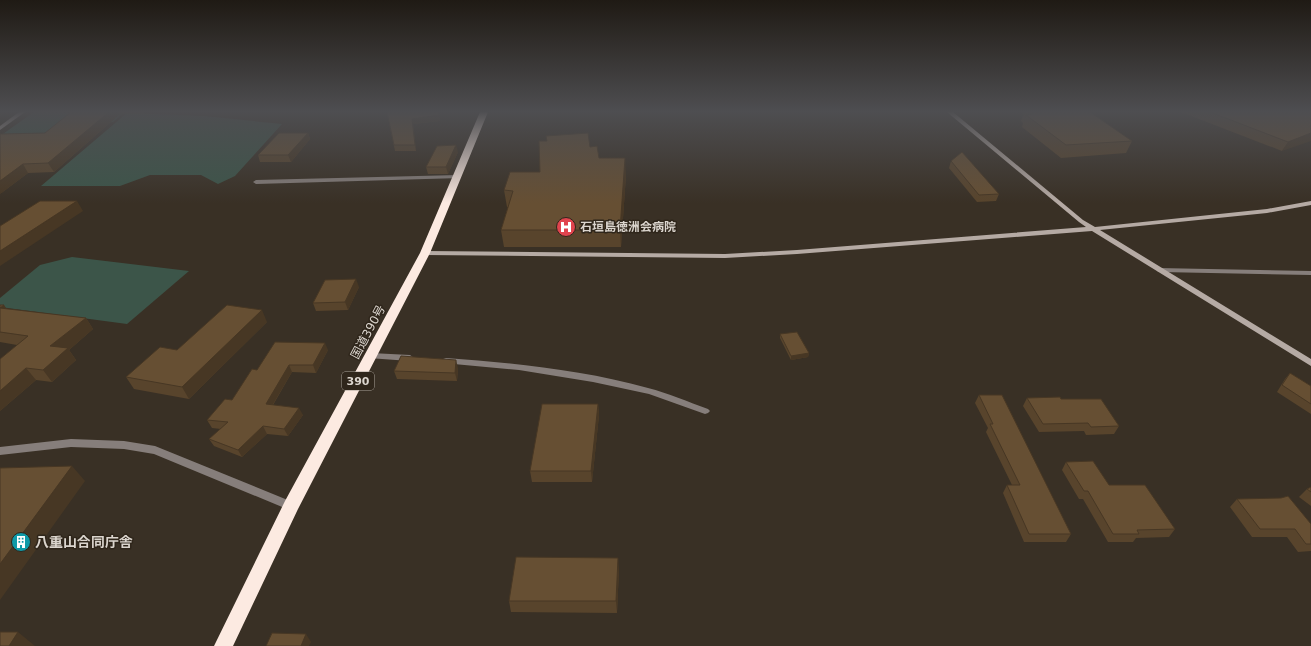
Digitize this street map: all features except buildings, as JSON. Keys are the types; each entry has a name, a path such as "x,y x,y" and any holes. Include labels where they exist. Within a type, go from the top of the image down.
{"highway":[{"name":"国道390号","path":"223,646 292,506 425,253 472,142"}],"street":[{"path":"986,142 1081,221 1311,363"},
{"path":"256,182 458,177"},
{"path":"425,253 725,256 797,252 1094,229 1267,211 1311,203"},
{"path":"1161,270 1311,273"},
{"path":"371,356 422,359"},
{"path":"437,360 521,367 581,376 643,389 705,411"},
{"path":"0,451 71,443 124,445 155,450 292,506"}],"green space":[{"path":"93,142 266,142 235,176 218,184 201,175 150,175 120,186 41,186"},
{"path":"72,257 189,271 127,324 0,307 0,298 40,265"}],"place":[{"name":"石垣島徳洲会病院","path":"566,227"},
{"name":"八重山合同庁舎","path":"21,542"}]}
